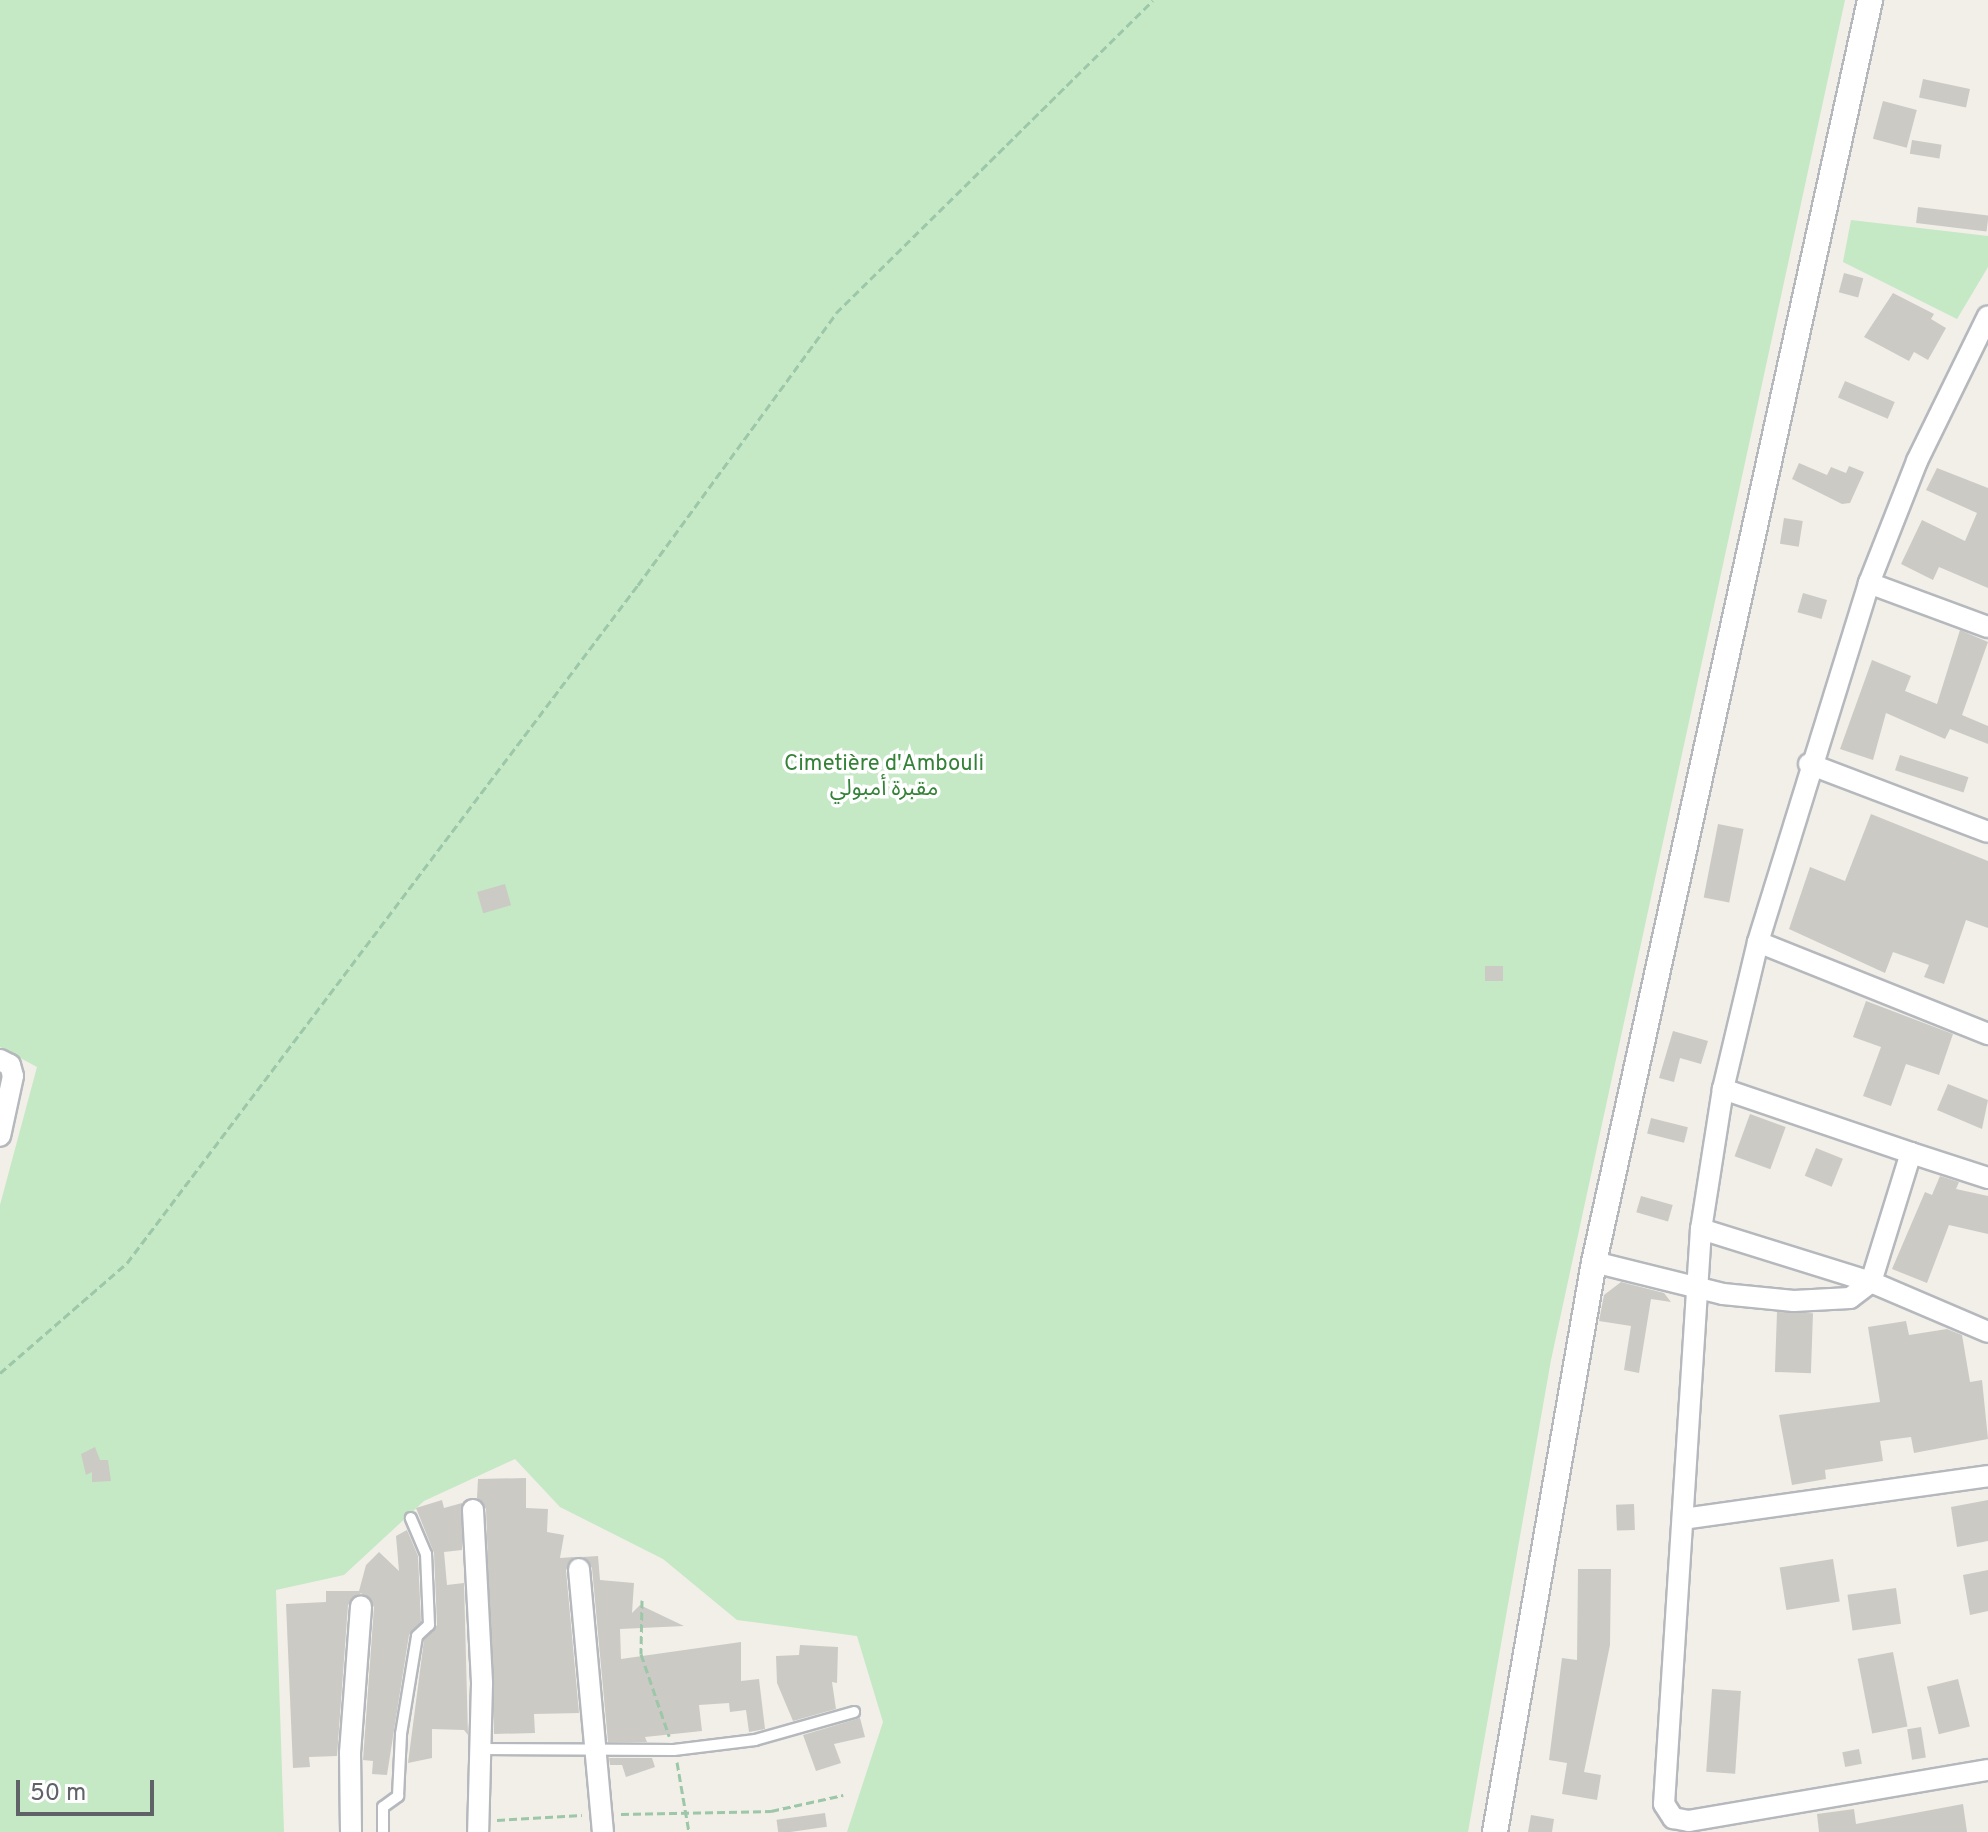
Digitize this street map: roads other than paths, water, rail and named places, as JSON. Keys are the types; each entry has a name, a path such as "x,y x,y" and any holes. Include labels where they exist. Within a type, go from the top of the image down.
{"street":[{"path":"1495,1832 1594,1262 1870,0"},
{"path":"1988,316 1917,461 1869,583 1809,764 1758,942 1723,1089 1701,1229 1666,1812 1689,1821 1988,1770"},
{"path":"1869,583 1988,627"},
{"path":"1809,764 1988,832"},
{"path":"1758,942 1988,1034"},
{"path":"0,1060 10,1065 13,1076 0,1136"},
{"path":"1723,1089 1988,1178"},
{"path":"1594,1262 1697,1288 1771,1299 1850,1298 1871,1282 1911,1153"},
{"path":"1701,1229 1871,1282 1988,1332"},
{"path":"1683,1519 1988,1476"},
{"path":"473,1510 482,1684 478,1826"},
{"path":"579,1569 602,1823"},
{"path":"351,1832 350,1753 361,1606"}],"lane":[{"path":"383,1832 383,1807 398,1796 401,1734 417,1636 429,1625 426,1554 411,1518"},
{"path":"479,1749 674,1750 755,1740 854,1712"}],"park label":[{"name":"Cimetière d'Ambouli مقبرة أمبولي","path":"884,776"}]}
